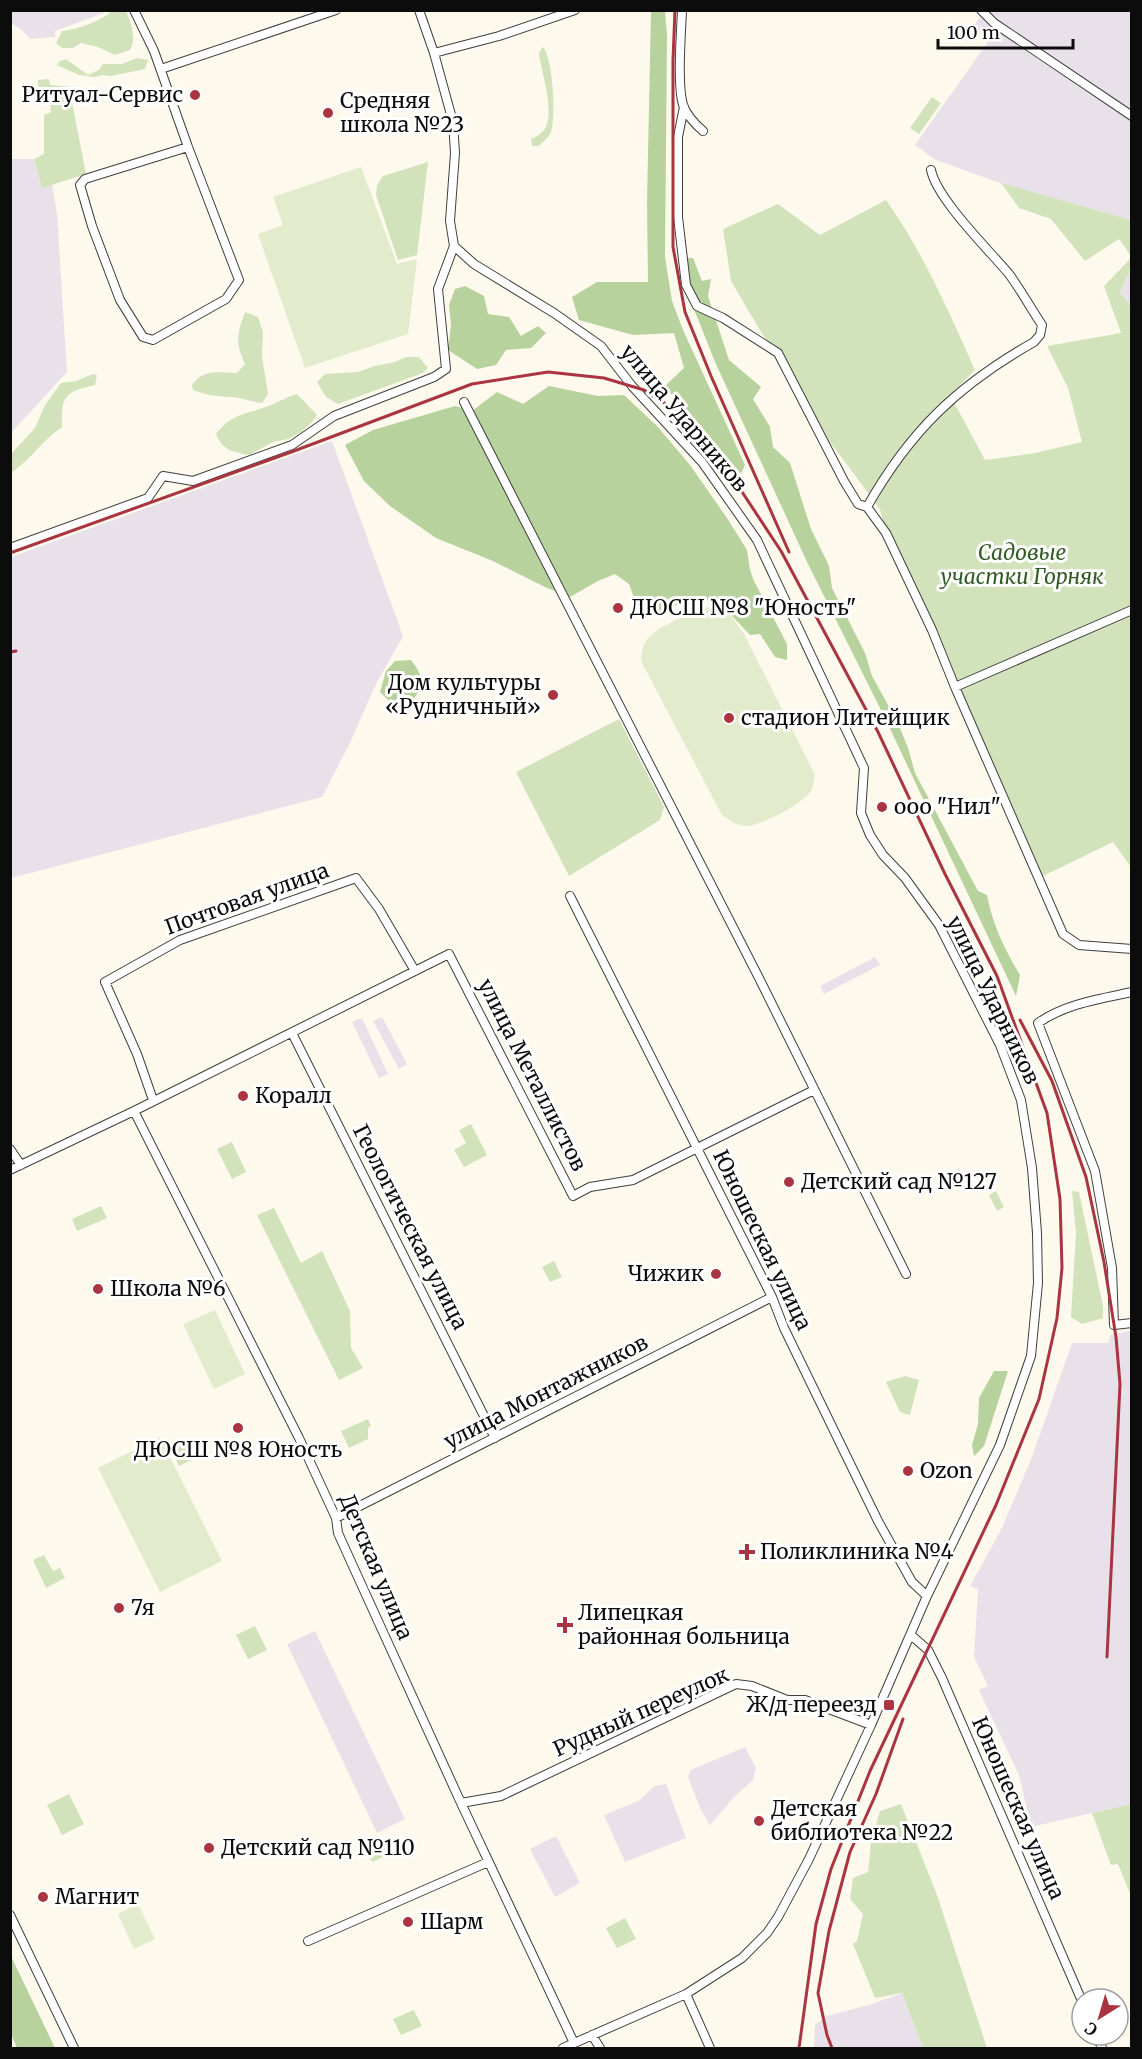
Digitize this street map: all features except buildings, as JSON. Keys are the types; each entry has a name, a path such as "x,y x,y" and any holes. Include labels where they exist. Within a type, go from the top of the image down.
{"street":[{"path":"134,10 154,51 239,280 226,299 153,340 144,337 120,300 92,226 80,185 86,179 188,147"},
{"path":"161,69 336,10"},
{"path":"10,548 148,498 163,476 193,482 292,445 334,416 434,377 446,369 438,289 454,246 450,221 455,153 453,122 434,53 419,10"},
{"path":"434,53 498,36 575,10"},
{"path":"682,10 681,93 691,120 703,131"},
{"path":"981,10 994,23 1131,116"},
{"path":"684,106 678,137 678,217 686,285 697,306 723,318 778,353 844,481 858,504 867,507 886,532 932,630 1064,934 1079,945 1131,949"},
{"path":"867,507 889,469 935,413 986,371 1034,342 1040,335 1042,325 1011,277 933,182 931,170"},
{"name":"улица Ударников","path":"454,246 474,264 554,313 601,346 632,386 702,462 758,540 864,768 861,813 870,835 939,925 1000,1045 1021,1100 1032,1168 1037,1233 1038,1283 1031,1356 1000,1445 927,1596"},
{"path":"464,402 754,968 906,1274"},
{"path":"955,687 1131,610"},
{"name":"Почтовая улица","path":"153,1100 137,1054 105,982 180,940 356,878 379,909 415,971"},
{"name":"Юношеская улица","path":"570,896 772,1296 784,1328 878,1521 912,1582 927,1596"},
{"name":"улица Металлистов","path":"415,971 449,954 573,1196 590,1187 633,1180 698,1148"},
{"path":"10,1170 415,971"},
{"path":"1131,992 1083,1002 1052,1013 1038,1023 1095,1171 1112,1268 1114,1325 1131,1323"},
{"name":"Геологическая улица","path":"292,1033 495,1438"},
{"path":"698,1148 814,1090"},
{"name":"Детская улица","path":"134,1111 299,1438 336,1518 338,1533 574,2043"},
{"path":"10,1149 21,1165"},
{"name":"улица Монтажников","path":"336,1518 772,1296"},
{"path":"563,2049 686,1994 730,1967 767,1933 809,1859 912,1635 927,1596"},
{"name":"Юношеская улица","path":"912,1635 928,1650 942,1678 1076,1987"},
{"name":"Рудный переулок","path":"461,1803 501,1796 736,1684 752,1686 787,1700 805,1700 871,1725"},
{"path":"308,1941 489,1862"},
{"path":"10,1915 75,2049"},
{"path":"686,1994 710,2049"},
{"path":"592,2035 600,2049"}],"shaded area":[{"path":"103,10 104,13 55,31 55,37 30,39 11,23 11,11"},
{"path":"984,11 1131,11 1131,220 1000,183 936,160 915,145 990,39 974,26"},
{"path":"11,147 12,159 34,159 42,188 52,184 57,214 67,372 11,433"},
{"path":"1131,268 1131,308 1120,292"},
{"path":"332,441 403,636 375,686 350,743 322,797 11,878 11,557"},
{"path":"875,957 880,965 824,994 820,986"},
{"path":"382,1017 407,1064 399,1069 373,1021"},
{"path":"362,1018 388,1074 379,1078 352,1022"},
{"path":"1131,1331 1131,1804 1031,1827 1019,1775 979,1690 988,1686 974,1657 978,1589 970,1586 1001,1530 1032,1457 1072,1343 1109,1343 1110,1335"},
{"path":"315,1631 405,1819 377,1833 287,1644"},
{"path":"745,1747 756,1768 753,1780 734,1797 710,1825 700,1808 688,1777 691,1770"},
{"path":"666,1784 686,1838 625,1862 604,1815 640,1800 654,1786"},
{"path":"556,1836 580,1883 555,1897 530,1849"},
{"path":"902,1993 923,2048 814,2048 815,2025 827,2016"}],"green space":[{"path":"108,11 126,11 133,36 130,50 115,55 98,47 81,43 73,48 62,48 56,43 62,31 92,23 109,14"},
{"path":"651,11 665,11 667,35 665,257 672,301 745,465 741,474 690,413 664,387 684,368 674,333 633,335 579,320 572,297 597,282 648,282 647,203"},
{"path":"543,47 551,75 553,124 547,138 539,146 532,146 531,139 543,131 549,115 539,53"},
{"path":"137,58 148,60 145,69 111,76 79,75 57,65 66,59 88,75 99,70 103,64 122,64"},
{"path":"49,79 50,85 72,87 72,102 86,174 42,188 34,159 44,154 44,115 51,112 50,102 39,103 38,80"},
{"path":"932,97 941,103 919,134 910,128"},
{"path":"428,162 417,255 398,260 376,195 377,185 383,176"},
{"path":"361,167 397,264 417,259 408,334 305,368 258,234 283,225 273,197"},
{"path":"1001,183 1131,220 1131,256 1119,239 1085,261 1051,219 1019,208"},
{"name":"Садовые участки Горняк","path":"886,200 924,261 975,370 950,395 985,460 1035,453 1082,442 1068,388 1047,346 1121,333 1104,286 1131,258 1131,268 1120,292 1132,308 1131,867 1113,842 1043,876 886,533 880,509 810,415 731,281 723,229 778,204 820,235"},
{"path":"687,258 693,258 702,281 711,279 708,296 729,360 761,387 753,399 770,427 773,447 790,463 811,529 829,566 832,588 865,653 872,676 898,723 915,773 978,891 987,895 992,917 1020,975 1016,996 885,718 808,564 715,362 690,299"},
{"path":"465,286 484,296 488,314 509,317 521,336 538,326 546,333 531,348 506,350 496,365 477,369 448,350 451,325 449,305 455,289"},
{"path":"245,312 258,317 263,332 262,356 268,394 262,403 193,390 192,385 202,376 212,373 237,373 245,364 238,338"},
{"path":"406,357 419,357 428,368 423,373 338,404 326,397 317,382 325,374 358,372"},
{"path":"93,374 97,375 95,385 71,393 64,401 62,427 11,473 11,454 35,428 45,405 61,383 76,381"},
{"path":"549,386 598,396 624,395 657,426 690,465 747,550 754,581 787,644 787,660 775,657 760,634 750,635 718,601 692,599 642,619 629,584 615,574 570,597 493,561 436,538 390,506 364,481 345,445 373,430 455,406 472,411 497,392 523,404"},
{"path":"297,394 317,415 300,433 288,439 273,442 249,455 238,453 221,444 216,434 227,422"},
{"name":"стадион Литейщик","path":"716,607 729,613 744,634 815,775 812,789 801,801 773,817 747,826 737,824 722,815 641,661 643,647 648,638 660,628 701,608"},
{"path":"411,660 420,674 420,689 408,708 395,707 380,692 386,671 395,661"},
{"path":"619,719 664,807 660,820 569,876 516,772"},
{"path":"471,1124 487,1155 464,1167 454,1150 466,1143 459,1130"},
{"path":"232,1142 246,1172 232,1179 217,1149"},
{"path":"996,1191 1004,1207 997,1211 989,1195"},
{"path":"1072,1191 1079,1192 1103,1306 1103,1318 1082,1324 1071,1317 1076,1233"},
{"path":"101,1206 107,1218 77,1231 72,1219"},
{"path":"274,1208 301,1263 322,1251 350,1311 351,1348 363,1368 339,1380 257,1215"},
{"path":"554,1261 562,1277 550,1282 542,1267"},
{"path":"215,1310 245,1374 214,1389 183,1324"},
{"path":"994,1371 1008,1371 984,1446 974,1456 972,1445 978,1424 979,1398"},
{"path":"905,1376 919,1380 910,1415 900,1412 886,1382"},
{"path":"368,1419 371,1426 368,1428 368,1439 349,1448 341,1431"},
{"path":"160,1437 222,1561 160,1592 98,1468"},
{"path":"194,1439 202,1455 179,1466 171,1450"},
{"path":"44,1555 53,1571 60,1568 65,1578 46,1588 33,1560"},
{"path":"255,1626 267,1650 248,1659 236,1635"},
{"path":"69,1794 84,1824 62,1835 47,1805"},
{"path":"901,1804 937,1895 987,2048 923,2048 902,1993 875,1998 853,1944 857,1941 863,1914 850,1899 853,1878 868,1872 871,1842 880,1811"},
{"path":"1132,1804 1131,1896 1118,1864 1111,1865 1092,1813"},
{"path":"385,1845 390,1854 372,1862 368,1853"},
{"path":"138,1904 155,1939 134,1949 118,1914"},
{"path":"625,1918 636,1939 617,1948 606,1928"},
{"path":"11,1956 55,2048 17,2048 11,2034"},
{"path":"414,2010 422,2026 401,2035 393,2019"}],"railway":[{"path":"675,10 673,247 685,312 789,552"},
{"path":"10,553 472,384 548,372 604,378 644,390 677,411 723,463 781,551 878,732 945,874 997,976 1047,1113 1060,1199 1062,1268 1057,1318 1039,1399 996,1505 870,1771 831,1869 816,1924 799,2048"},
{"path":"10,652 16,651"},
{"path":"1020,1020 1052,1081 1086,1177 1104,1262 1116,1337 1120,1384 1107,1657"},
{"path":"832,2048 818,1993 829,1931 850,1852 876,1794 903,1719"}],"place":[{"name":"Ритуал-Сервис","path":"195,95"},
{"name":"Средняя школа №23","path":"328,113"},
{"name":"ДЮСШ №8 \"Юность\"","path":"618,608"},
{"name":"Дом культуры «Рудничный»","path":"553,695"},
{"name":"стадион Литейщик","path":"729,718"},
{"name":"ооо \"Нил\"","path":"882,807"},
{"name":"Коралл","path":"243,1096"},
{"name":"Детский сад №127","path":"789,1182"},
{"name":"Чижик","path":"716,1274"},
{"name":"Школа №6","path":"98,1289"},
{"name":"ДЮСШ №8 Юность","path":"238,1428"},
{"name":"Ozon","path":"908,1471"},
{"name":"Поликлиника №4","path":"747,1552"},
{"name":"7я","path":"119,1608"},
{"name":"Липецкая районная больница","path":"565,1625"},
{"name":"Ж/д переезд","path":"889,1705"},
{"name":"Детская библиотека №22","path":"759,1821"},
{"name":"Детский сад №110","path":"209,1848"},
{"name":"Магнит","path":"43,1897"},
{"name":"Шарм","path":"408,1922"}]}
